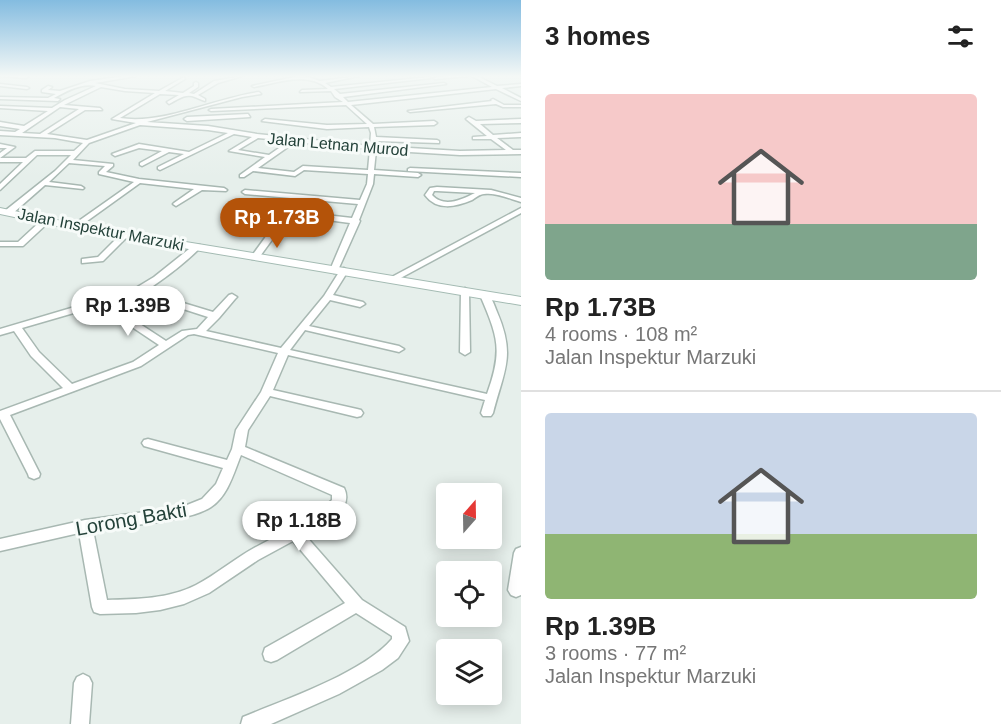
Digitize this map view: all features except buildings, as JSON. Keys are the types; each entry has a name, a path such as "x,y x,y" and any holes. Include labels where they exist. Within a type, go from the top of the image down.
{"street":[{"path":"0,144 53,110"},
{"path":"42,135 81,110"},
{"path":"129,110 114,119 141,123 182,110"},
{"path":"247,110 248,116"},
{"path":"352,110 371,125"},
{"path":"410,111 422,110"},
{"path":"410,111 423,124"},
{"path":"187,119 248,116"},
{"path":"224,130 248,116"},
{"path":"265,121 327,127 434,123"},
{"path":"521,121 472,121 521,162"},
{"path":"0,123 24,128"},
{"name":"Jalan Letnan Murod","path":"87,142 141,123 224,130 293,141 374,148 521,152"},
{"path":"164,133 176,125"},
{"name":"Lorong Bakti","path":"0,545 85,526 183,512 207,503 221,487 238,449 242,430 267,392 285,349 328,297 339,271 371,174 374,139 371,125"},
{"path":"160,168 234,132"},
{"path":"0,133 42,135 87,142"},
{"path":"475,138 521,135"},
{"path":"257,136 232,151 267,156"},
{"path":"374,139 437,142"},
{"path":"242,176 267,156 293,141"},
{"path":"4,212 44,183 87,142"},
{"path":"0,144 12,147 0,158"},
{"path":"115,154 136,146 187,153"},
{"path":"142,164 169,150"},
{"path":"0,188 31,156 42,152 76,153"},
{"path":"0,158 28,160"},
{"path":"67,161 111,165 101,173 139,181 224,190"},
{"path":"251,169 295,174 303,168 418,176"},
{"path":"400,170 521,175"},
{"path":"0,179 10,179"},
{"path":"76,227 139,181"},
{"path":"44,183 81,188"},
{"path":"176,204 201,187"},
{"path":"481,192 457,204 432,200 428,195 435,189 481,192 511,194 521,195"},
{"path":"245,192 363,202"},
{"path":"511,194 521,200"},
{"path":"392,279 521,210"},
{"name":"Jalan Inspektur Marzuki","path":"4,212 76,227 521,302"},
{"path":"290,213 356,221"},
{"path":"0,244 20,244 47,220"},
{"path":"255,257 278,226"},
{"path":"85,261 100,258 125,235"},
{"path":"107,306 156,279 197,247"},
{"path":"465,291 465,352"},
{"path":"485,295 500,332 504,350 502,365 487,413"},
{"path":"200,331 232,297"},
{"path":"328,297 360,304"},
{"path":"177,304 216,316"},
{"path":"0,332 91,305 107,306 165,345"},
{"path":"303,327 399,349"},
{"path":"17,328 35,354 71,389"},
{"path":"34,474 2,415 137,364 185,333 200,331 285,349 490,398"},
{"path":"267,392 357,412"},
{"path":"148,442 231,466"},
{"path":"85,526 100,607 146,606 194,593 261,551 296,535 321,520 339,502 339,492 238,449"},
{"path":"250,724 360,673 397,648 401,640 399,632 356,605 296,535"},
{"path":"516,590 521,553"},
{"path":"271,654 356,605"},
{"path":"80,724 83,683"}]}
